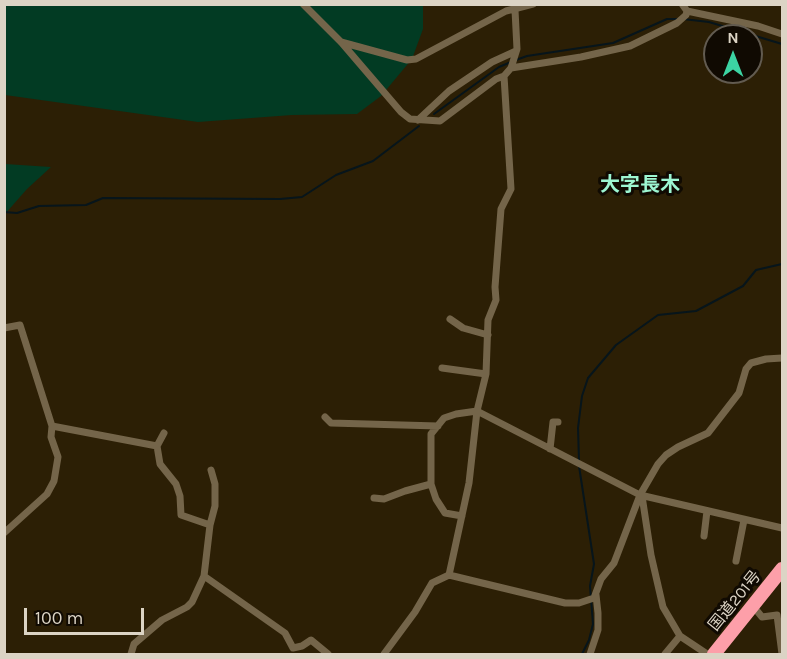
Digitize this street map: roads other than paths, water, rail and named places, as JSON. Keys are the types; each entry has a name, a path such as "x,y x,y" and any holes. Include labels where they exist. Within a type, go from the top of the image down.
{"highway":[{"name":"国道201号","path":"714,654 783,569"}],"street":[{"path":"303,4 341,42 401,112 410,119 440,121 496,79 504,76 511,68 516,53 515,9"},
{"path":"341,42 407,60 416,59 506,10 528,5"},
{"path":"511,68 581,57 630,45 678,23 685,10 758,26 783,34"},
{"path":"418,120 449,91 492,62 516,53"},
{"path":"449,575 469,483 477,411 486,374 488,320 496,300 501,209 511,189 512,180 504,76"},
{"path":"450,319 463,328 488,335"},
{"path":"4,328 20,325 52,426 51,437 58,457 54,480 46,494 4,533"},
{"path":"590,654 598,630 598,613 592,598 601,579 614,563 641,495 658,464 678,447 708,433 739,393 746,369 751,363 783,358"},
{"path":"442,368 486,374"},
{"path":"462,516 445,513 436,499 431,484 431,434 444,418 477,411 641,495 783,528"},
{"path":"325,417 331,423 438,426"},
{"path":"550,449 553,422 558,422"},
{"path":"52,426 157,446"},
{"path":"164,434 157,446 160,464 176,484 180,496 181,515 210,525"},
{"path":"126,654 132,654 134,644 162,620 192,602 204,576 210,525 215,506 215,484 212,470"},
{"path":"374,498 384,500 431,484"},
{"path":"641,495 663,607 680,636 707,654"},
{"path":"704,536 707,511"},
{"path":"736,561 744,520"},
{"path":"384,654 415,612 432,583 449,575 565,603 592,598"},
{"path":"204,576 285,633 293,648 302,646 311,640 328,654"},
{"path":"753,606 762,617 777,615 782,654"},
{"path":"665,654 680,636"}],"waterway":[{"path":"516,60 527,56 613,43 667,19 678,19"},
{"path":"683,19 709,22 782,44"},
{"path":"434,114 499,67 511,62"},
{"path":"4,212 17,213 39,206 86,205 103,198 280,199 302,197 336,175 373,161 419,126"},
{"path":"579,460 578,428 582,396 588,378 616,345 658,315 696,311 743,286 756,270 782,264"},
{"path":"579,466 594,564 590,586 593,624 582,654"}],"district":[{"name":"大字長木","path":"640,185"}]}
